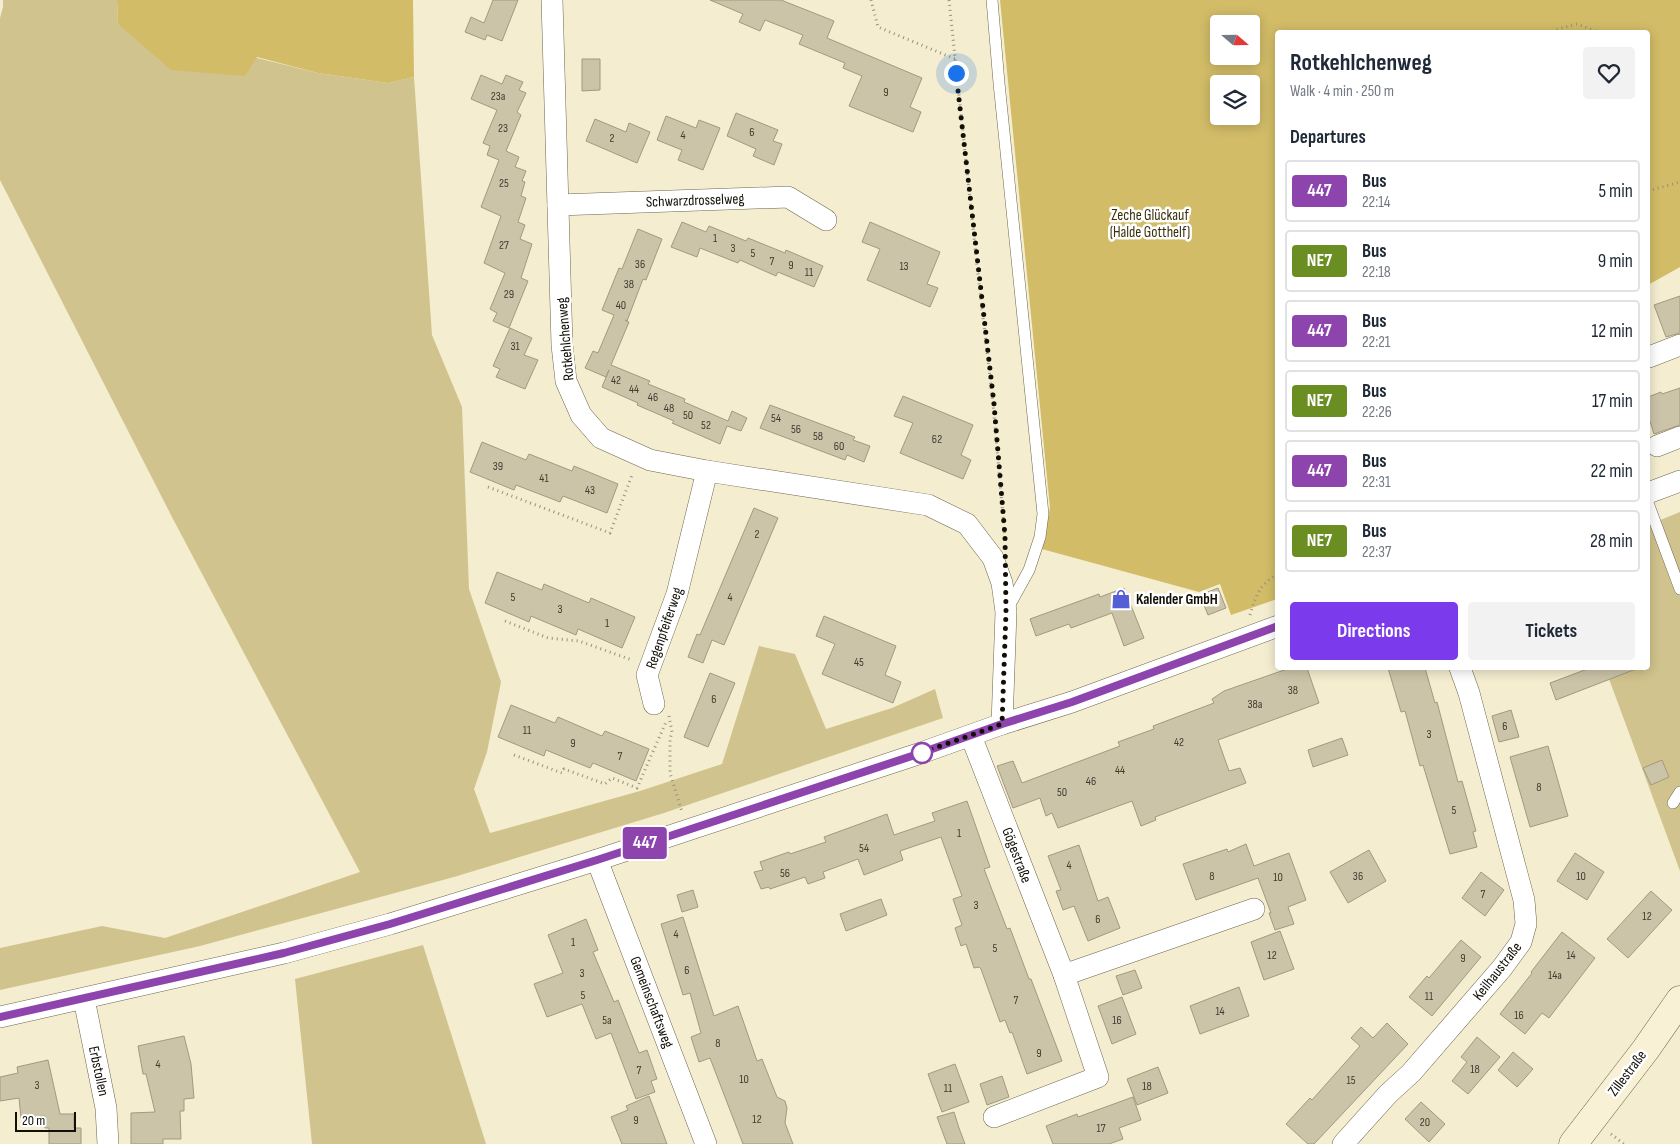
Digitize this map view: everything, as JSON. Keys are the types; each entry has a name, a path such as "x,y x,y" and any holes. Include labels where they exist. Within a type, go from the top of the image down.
{"main road":[{"name":"Zillestraße","path":"1573,1144 1646,1049 1680,1000"}],"street":[{"name":"Rotkehlchenweg","path":"552,0 562,346 566,381 581,415 601,438 650,460 706,472 928,505 967,524 993,558 1002,583 1006,612 1002,724"},
{"name":"Schwarzdrosselweg","path":"558,205 788,197 826,220"},
{"path":"1650,355 1680,345"},
{"path":"1657,446 1680,437"},
{"name":"Regenpfeiferweg","path":"661,709 647,676 677,594 706,472"},
{"path":"1650,492 1680,481"},
{"path":"0,1017 284,953 390,924 597,860 971,736 1072,702 1275,627"},
{"name":"Keilhaustraße","path":"1343,1144 1388,1094 1411,1074 1502,968 1521,942 1526,924 1524,900 1470,693 1461,670"},
{"name":"Gögestraße","path":"971,736 1064,975 1098,1077 994,1117"},
{"name":"Gemeinschaftsweg","path":"597,860 706,1144"},
{"path":"1064,975 1254,909"},
{"name":"Erbstollen","path":"84,999 106,1108 108,1144"}],"lane":[{"path":"992,0 1043,514 1040,538 1029,570 1006,612"},
{"path":"1650,508 1680,588"},
{"path":"1672,802 1680,792"}],"path":[{"path":"871,0 878,27 955,59"},
{"path":"949,0 994,404 1005,546"},
{"path":"1554,30 1577,24 1593,30"},
{"path":"1650,190 1680,182"},
{"path":"488,487 610,533 640,456"},
{"path":"1242,639 1256,593 1275,575"},
{"name":"Regenpfeiferweg","path":"505,621 548,638 579,641 627,658"},
{"path":"514,755 562,773 564,769 604,784 612,778 637,788 661,709"},
{"path":"661,709 672,732 670,740 670,773 679,803"}],"shaded area":[{"path":"3,0 117,0 118,24 318,73 388,83 414,77 432,335 462,407 469,589 501,682 487,752 474,789 490,833 640,791 722,764 759,646 795,654 826,729 892,708 935,689 943,718 664,813 454,877 200,946 0,990 0,948 102,926 165,938 360,872 173,519 0,180 0,18"},
{"path":"1680,512 1680,871 1606,670 1650,670 1650,524"},
{"path":"423,945 486,1144 312,1144 295,979"}],"green space":[{"path":"117,0 413,0 414,77 388,83 318,73 257,57 245,76 171,70 118,24"},
{"name":"Zeche Glückauf (Halde Gotthelf)","path":"1000,0 1680,0 1680,267 1650,284 1650,30 1275,30 1275,600 1231,615 1220,584 1199,592 1042,549 1050,508"}],"building":[{"path":"493,0 518,0 502,41 487,35 485,40 465,32 471,17 484,23"},
{"path":"710,0 781,0 834,21 827,38 922,78 910,107 921,112 913,132 849,106 862,76 843,68 845,63 799,44 803,35 765,20 760,31 739,22 743,14"},
{"path":"582,59 600,59 600,90 582,91"},
{"path":"481,75 502,84 506,75 523,82 519,90 526,93 517,112 521,115 506,151 519,157 515,167 526,171 522,181 525,182 521,196 526,198 518,222 525,225 520,239 532,244 521,278 528,281 509,328 493,321 497,313 490,309 505,273 484,263 501,216 481,207 499,160 487,155 490,146 483,143 497,110 471,99"},
{"path":"736,113 778,130 773,141 782,144 774,165 753,156 756,149 727,136"},
{"path":"666,116 696,128 699,120 720,128 703,170 678,160 682,150 657,140"},
{"path":"595,119 626,132 629,123 650,132 637,163 586,141"},
{"path":"682,222 706,232 709,226 746,241 748,238 785,253 786,250 823,266 814,287 778,272 776,276 740,260 738,263 700,248 697,257 671,247"},
{"path":"870,222 940,252 927,284 938,288 930,307 867,280 880,249 862,242"},
{"path":"638,229 662,239 646,280 643,279 627,321 629,322 611,365 650,381 648,384 685,399 684,402 728,421 732,411 747,418 741,431 727,426 720,444 672,423 674,421 602,387 609,370 606,377 585,368 593,351 598,353 614,315 602,310 619,268 622,269"},
{"path":"1680,296 1680,333 1666,337 1654,305"},
{"path":"510,328 532,338 524,355 538,360 525,389 496,377 500,369 493,366"},
{"path":"1680,388 1680,425 1654,434 1650,421 1650,396 1661,392 1662,394"},
{"path":"903,396 973,425 961,455 971,460 963,479 900,453 913,423 894,416"},
{"path":"770,405 855,437 853,440 870,446 864,462 847,455 845,460 760,428"},
{"path":"482,442 526,460 529,454 572,471 574,466 618,484 607,513 563,496 560,502 516,485 514,490 470,472"},
{"path":"754,508 778,518 724,645 712,640 703,663 688,657 697,634 700,635"},
{"path":"497,572 542,590 544,584 589,603 591,598 635,617 622,648 578,629 576,635 531,616 529,622 485,603"},
{"path":"1124,588 1144,638 1124,646 1112,613 1071,628 1069,624 1036,636 1030,619 1099,594 1100,597"},
{"path":"1218,588 1226,608 1208,615 1200,595"},
{"path":"824,616 896,646 885,675 901,682 893,703 822,674 835,644 816,636"},
{"path":"1284,670 1308,670 1319,703 1218,740 1229,771 1240,768 1246,783 1155,817 1156,820 1141,826 1132,801 1058,828 1052,813 1046,816 1040,798 1013,808 997,766 1013,761 1022,783 1120,746 1118,742 1154,729 1153,726 1214,703 1212,699 1224,691"},
{"path":"1389,670 1426,670 1435,703 1437,702 1458,782 1462,781 1476,831 1473,832 1477,847 1450,854 1423,765 1420,766 1405,711 1401,712"},
{"path":"1585,670 1633,670 1556,700 1550,683"},
{"path":"710,673 735,683 708,747 684,737"},
{"path":"511,705 555,723 558,717 602,736 605,731 649,749 636,781 593,763 590,768 546,750 544,756 498,737"},
{"path":"1511,710 1519,737 1499,742 1492,716"},
{"path":"1342,738 1348,755 1313,767 1308,750"},
{"path":"1548,746 1568,816 1530,827 1510,757"},
{"path":"1662,760 1669,777 1651,785 1643,768"},
{"path":"967,801 990,867 984,869 1007,929 1010,928 1029,979 1031,979 1062,1061 1027,1074 1012,1032 1010,1033 1005,1020 1000,1022 981,969 979,967 974,968 966,944 961,946 955,928 962,925 953,899 962,896 941,837 900,851 903,860 864,875 858,859 823,872 825,878 808,884 805,877 770,889 769,887 761,889 754,872 763,870 760,862 826,842 824,837 887,814 894,835 935,821 932,813"},
{"path":"1246,844 1254,866 1289,853 1306,900 1288,907 1294,924 1275,930 1258,878 1196,900 1183,864 1227,849 1228,852"},
{"path":"1079,845 1098,901 1108,897 1120,928 1088,941 1074,906 1063,910 1056,891 1061,890 1048,856"},
{"path":"1369,850 1386,881 1348,903 1330,872"},
{"path":"1575,853 1604,872 1587,900 1557,881"},
{"path":"1481,872 1504,890 1485,916 1462,898"},
{"path":"693,890 698,907 682,912 677,895"},
{"path":"1651,891 1672,910 1628,958 1607,939"},
{"path":"881,899 887,915 846,931 840,914"},
{"path":"683,917 714,1016 738,1006 757,1061 762,1059 777,1097 785,1101 787,1108 785,1123 793,1144 743,1144 710,1058 699,1062 691,1037 701,1033 690,993 683,995 661,924"},
{"path":"586,919 598,950 593,952 614,1002 618,1000 639,1053 647,1050 657,1079 651,1081 655,1092 636,1099 611,1033 596,1039 582,1004 547,1017 534,984 563,973 548,935"},
{"path":"1280,931 1294,969 1264,980 1251,942"},
{"path":"1562,932 1595,958 1549,1018 1542,1013 1525,1034 1500,1014"},
{"path":"1461,940 1481,957 1432,1016 1409,997 1427,976 1429,978"},
{"path":"1135,970 1142,988 1123,995 1116,976"},
{"path":"1239,987 1249,1016 1200,1034 1190,1006"},
{"path":"1122,997 1136,1034 1112,1044 1098,1006"},
{"path":"1387,1023 1408,1044 1314,1144 1308,1144 1286,1124 1310,1098 1312,1100 1360,1046 1351,1038 1361,1027 1373,1038"},
{"path":"184,1036 191,1064 194,1098 184,1099 184,1111 180,1111 181,1139 163,1139 163,1144 131,1144 131,1113 155,1112 146,1074 143,1074 138,1046"},
{"path":"1477,1037 1500,1057 1468,1094 1452,1081 1467,1062 1461,1057"},
{"path":"1513,1052 1533,1069 1517,1087 1498,1070"},
{"path":"48,1060 60,1114 74,1114 74,1128 81,1128 81,1144 49,1144 49,1128 45,1128 45,1116 21,1118 19,1098 0,1101 0,1077 18,1073 17,1067"},
{"path":"955,1064 969,1102 942,1112 928,1074"},
{"path":"1158,1067 1168,1093 1137,1105 1127,1079"},
{"path":"1002,1076 1009,1097 987,1105 980,1084"},
{"path":"649,1096 667,1144 622,1144 611,1117 628,1110 626,1106"},
{"path":"1133,1097 1141,1120 1119,1128 1123,1139 1109,1144 1053,1144 1046,1126 1077,1114 1078,1117"},
{"path":"1421,1102 1445,1124 1429,1142 1405,1119"},
{"path":"954,1112 965,1144 947,1144 937,1117"}],"bus line":[{"name":"447","path":"0,1017 284,953 390,924 597,860 918,754 1002,724 1072,702 1275,627"}],"place":[{"name":"Kalender GmbH","path":"1121,599"}],"route":[{"path":"922,753 918,754 1002,724 1003,704 1006,612 1005,536 994,404 956,73"}]}
